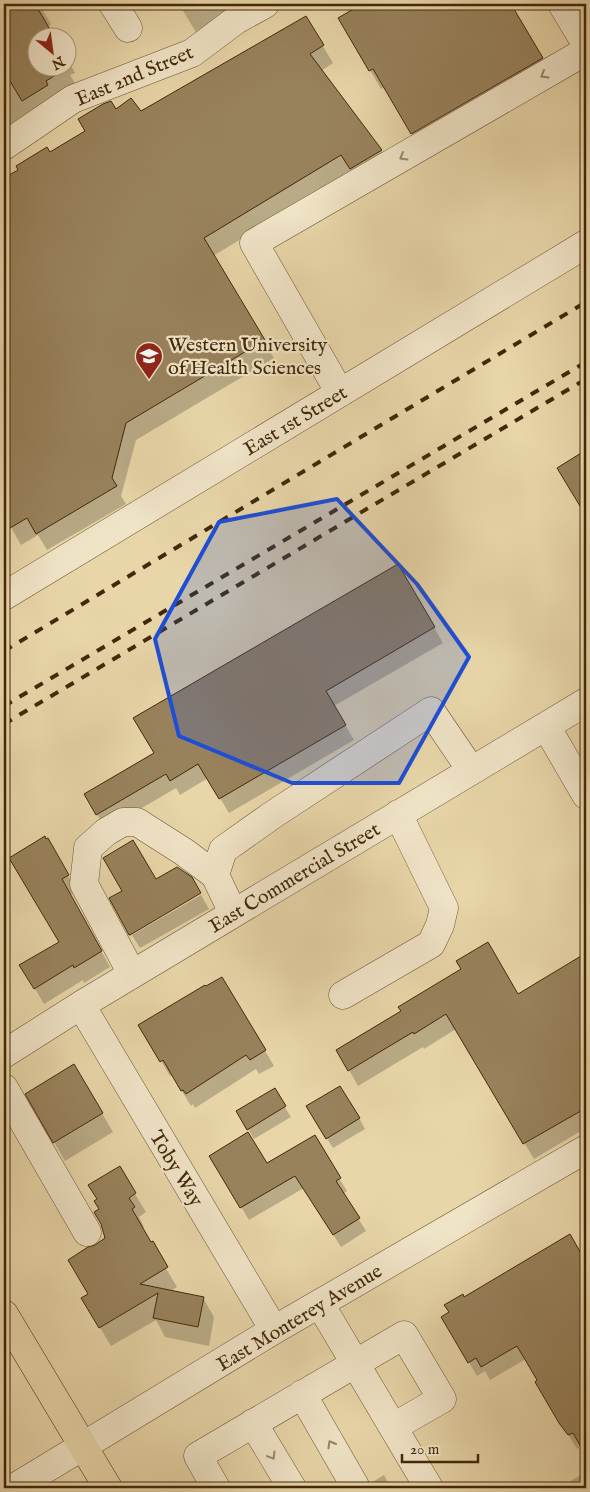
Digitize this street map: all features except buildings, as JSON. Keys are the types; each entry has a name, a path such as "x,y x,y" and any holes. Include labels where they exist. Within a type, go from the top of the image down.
{"main road":[{"path":"4,1314 108,1488"}],"street":[{"path":"113,4 128,28"},
{"name":"East 2nd Street","path":"4,146 73,99 192,53 236,20 265,4"},
{"path":"562,4 586,44"},
{"path":"340,393 254,243 586,51"},
{"name":"East 1st Street","path":"4,596 586,244"},
{"name":"East Commercial Street","path":"4,1054 132,974 586,702"},
{"path":"214,875 223,850 270,816 431,711 471,770"},
{"path":"546,726 586,795"},
{"path":"343,994 431,944 440,925 444,908 398,814"},
{"path":"132,974 84,884 88,848 106,832 123,822 137,822 184,852 214,875 233,914"},
{"name":"Toby Way","path":"81,1005 274,1330"},
{"path":"4,1088 87,1232"},
{"name":"East Monterey Avenue","path":"14,1488 274,1330 586,1149"},
{"path":"320,1304 429,1488"},
{"path":"216,1488 198,1456 404,1335 442,1399 393,1427"},
{"path":"302,1394 353,1487"},
{"path":"253,1424 292,1488"}],"highlighted area":[{"path":"337,499 417,584 469,657 399,783 292,783 179,736 155,639 219,522"}],"railway":[{"path":"4,651 586,302"},
{"path":"4,706 586,362"},
{"path":"4,724 586,379"}],"place":[{"name":"Western University of Health Sciences","path":"149,380"}]}
